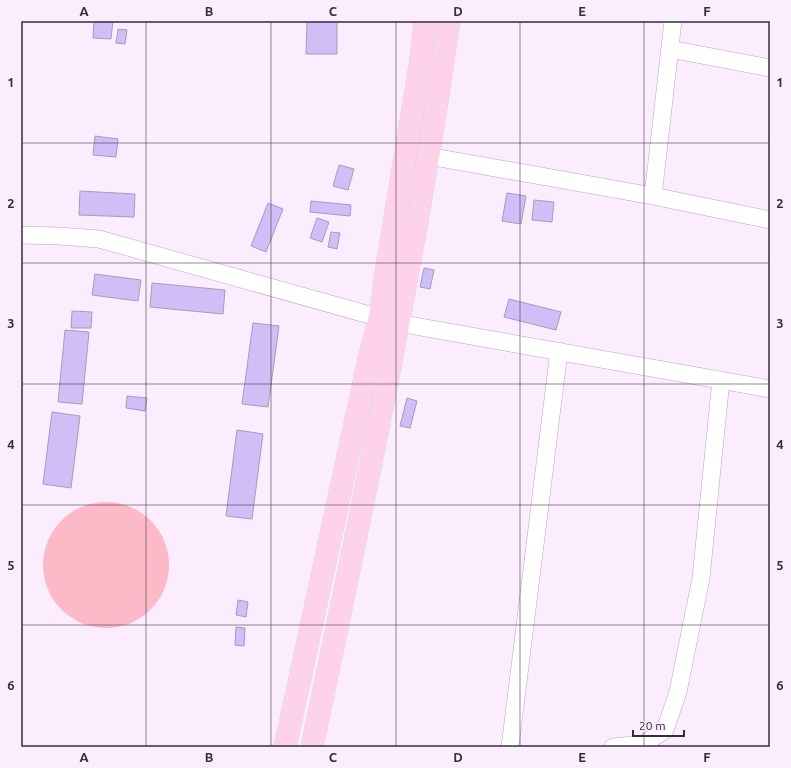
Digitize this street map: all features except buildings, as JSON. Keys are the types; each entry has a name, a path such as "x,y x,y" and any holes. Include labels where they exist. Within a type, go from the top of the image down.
{"main road":[{"path":"285,747 332,537 369,359 389,320 386,272 425,21"},
{"path":"312,747 365,490 389,320 428,156 449,21"}],"street":[{"path":"652,196 673,21"},
{"path":"670,49 770,68"},
{"path":"428,156 652,196 770,220"},
{"path":"21,235 59,236 99,240 389,320 770,389"},
{"path":"510,747 559,351"},
{"path":"613,747 644,744 665,730 678,692 701,578 721,380"}],"shaded area":[{"path":"112,502 136,509 151,520 162,535 168,553 168,577 162,595 151,610 136,621 118,627 100,628 76,621 61,610 50,595 44,577 43,559 50,535 61,520 76,509 94,503"}]}
